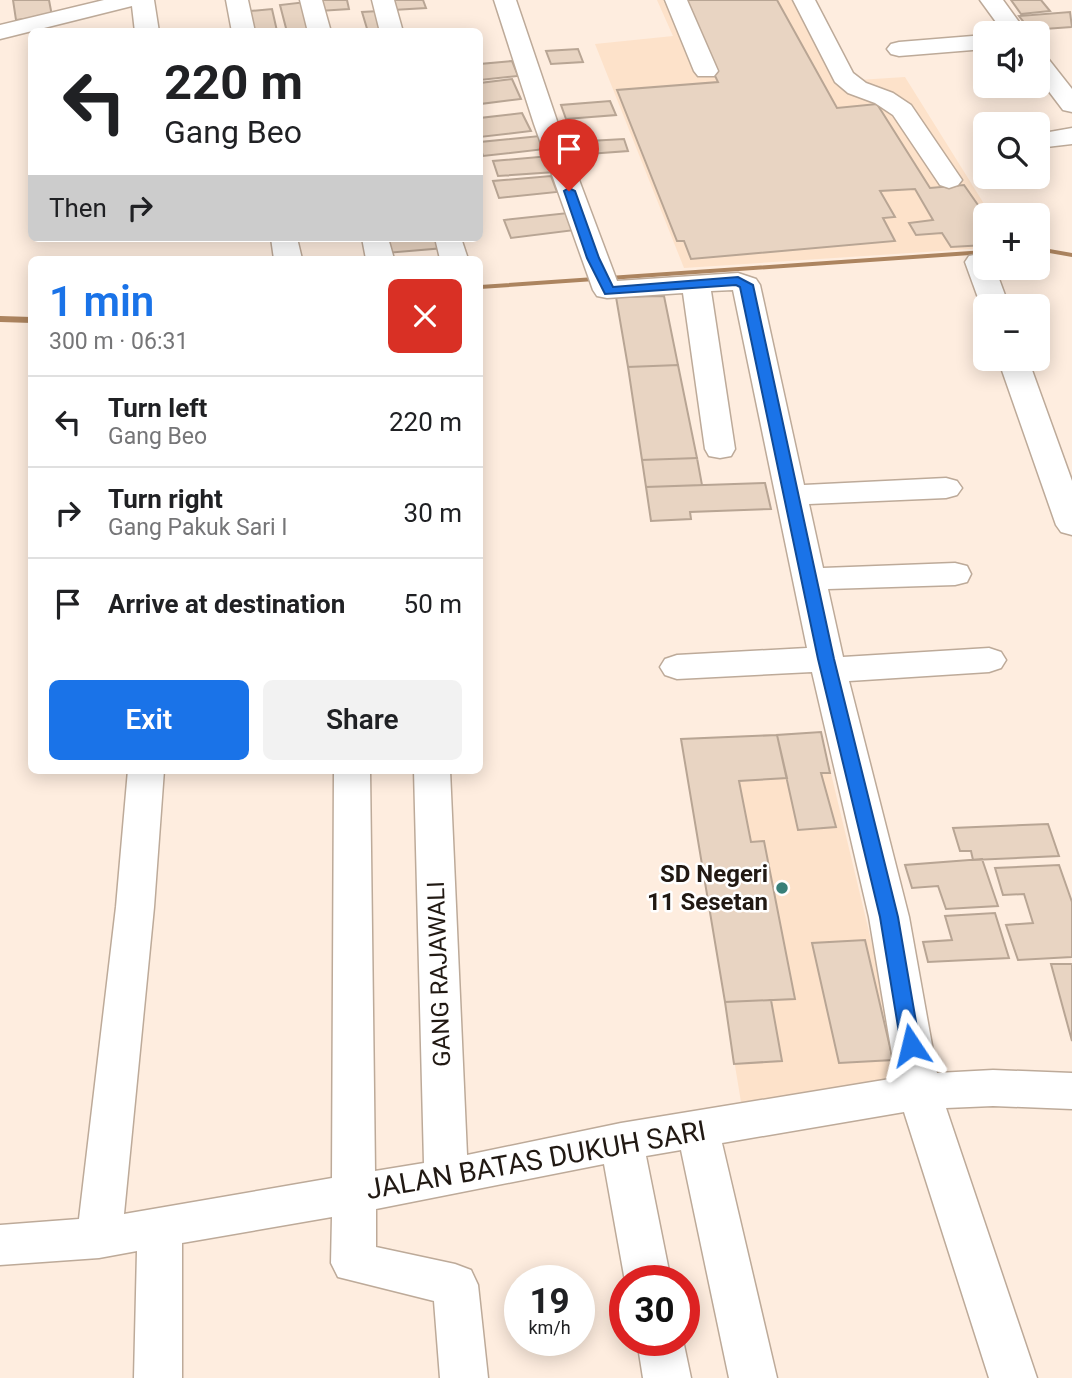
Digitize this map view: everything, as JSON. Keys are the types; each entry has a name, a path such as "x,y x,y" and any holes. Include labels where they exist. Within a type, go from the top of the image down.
{"street":[{"path":"35,28 61,25 129,0"},
{"path":"143,0 146,28"},
{"path":"237,0 243,28"},
{"path":"311,0 319,28"},
{"path":"383,0 390,28"},
{"path":"505,0 593,258 609,292 738,281 746,285 828,664 889,917 919,1092 1013,1378"},
{"path":"676,0 706,71"},
{"path":"804,0 843,77 857,88 884,98 902,110 949,180"},
{"path":"992,0 1007,21"},
{"path":"0,32 28,29"},
{"path":"899,49 973,44"},
{"path":"1050,77 1072,105"},
{"path":"1050,139 1072,136"},
{"path":"696,284 720,449"},
{"path":"1017,371 1072,525"},
{"path":"792,495 946,488"},
{"path":"811,579 955,574"},
{"path":"677,667 989,660"},
{"path":"99,1238 135,907 146,774"},
{"path":"352,774 354,1263 455,1285 464,1378"},
{"name":"GANG RAJAWALI","path":"432,774 446,1178"},
{"name":"JALAN BATAS DUKUH SARI","path":"0,1245 99,1238 446,1178 621,1142 919,1092 993,1088 1072,1091"},
{"path":"698,1131 753,1378"},
{"path":"621,1142 645,1265"},
{"path":"158,1378 160,1227"},
{"path":"663,1356 667,1378"}],"shaded area":[{"path":"657,0 811,0 858,80 905,77 984,203 973,203 973,249 684,268 595,44 673,36"},
{"name":"SD Negeri 11 Sesetan","path":"821,732 904,1077 742,1108 681,739"}],"building":[{"path":"13,0 49,0 52,16 16,20"},
{"path":"316,0 347,0 349,9 319,11"},
{"path":"390,0 423,0 426,8 393,10"},
{"path":"679,0 777,0 837,108 877,104 930,188 964,185 977,203 973,203 973,246 951,247 942,233 916,235 909,223 933,220 915,189 880,191 895,217 883,218 895,241 691,259 684,241 677,241 617,90 718,82"},
{"path":"1011,0 1041,0 1050,11 1021,14"},
{"path":"306,2 314,28 286,28 280,5"},
{"path":"272,9 276,28 253,28 250,11"},
{"path":"379,11 385,28 367,28 362,12"},
{"path":"1070,12 1072,27 1050,29 1050,21 1023,21 1019,16"},
{"path":"578,49 583,62 551,64 546,51"},
{"path":"512,61 518,76 483,80 483,64"},
{"path":"512,79 521,99 483,104 483,83"},
{"path":"610,101 616,115 566,119 561,105"},
{"path":"522,113 531,131 483,137 483,118"},
{"path":"540,136 545,149 483,156 483,142"},
{"path":"624,139 628,151 575,155 571,142"},
{"path":"550,156 555,172 498,176 493,161"},
{"path":"551,176 557,192 499,198 493,181"},
{"path":"568,213 575,230 511,238 504,220"},
{"path":"383,242 442,242 444,248 386,253"},
{"path":"664,296 678,365 628,367 616,297"},
{"path":"678,365 697,458 642,460 628,367"},
{"path":"697,458 702,485 646,487 642,460"},
{"path":"765,483 771,509 690,512 691,519 651,521 646,487"},
{"path":"821,732 830,773 821,773 836,827 798,830 777,735"},
{"path":"777,735 787,778 739,781 751,842 764,841 795,999 725,1002 681,739"},
{"path":"1048,824 1059,856 973,860 971,851 960,851 953,828"},
{"path":"982,859 998,906 946,909 938,886 912,888 905,865"},
{"path":"1059,865 1072,902 1072,957 1018,960 1006,925 1033,923 1024,894 1003,895 995,868"},
{"path":"995,913 1009,958 928,962 923,942 952,940 945,916"},
{"path":"865,940 893,1060 839,1063 812,943"},
{"path":"1051,964 1072,964 1072,1041"},
{"path":"771,1000 782,1061 734,1064 725,1002"}],"waterway":[{"path":"1050,251 1072,255"},
{"path":"483,287 973,253"},
{"path":"0,319 28,320"}],"place":[{"name":"SD Negeri 11 Sesetan","path":"782,888"}],"route":[{"path":"569,191 593,258 609,292 738,281 746,285 826,659 889,917 911,1045"}]}
